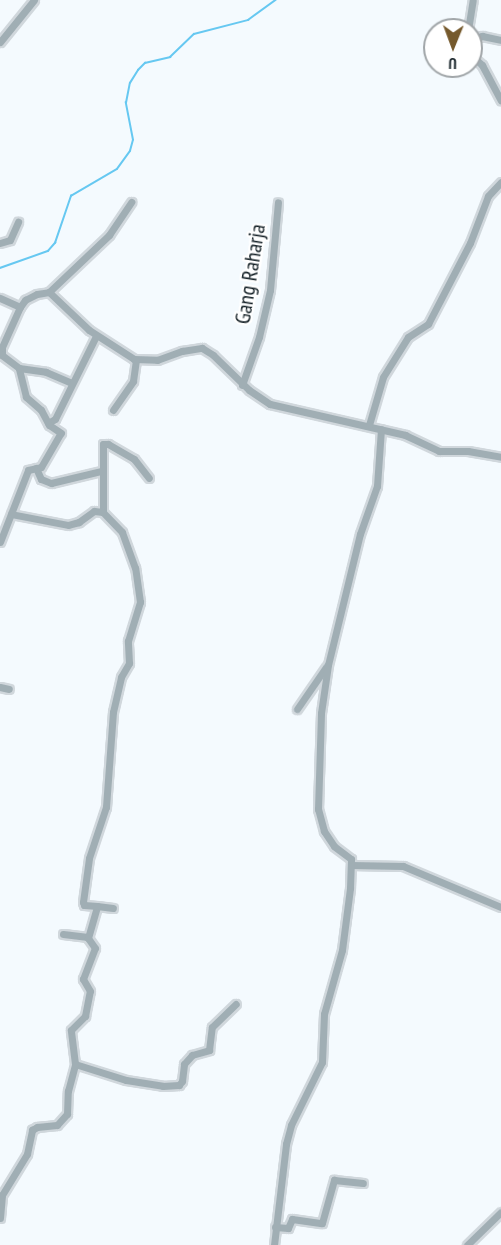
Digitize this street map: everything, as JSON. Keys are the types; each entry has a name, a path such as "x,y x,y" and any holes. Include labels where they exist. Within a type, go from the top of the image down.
{"street":[{"path":"0,42 34,0"},
{"path":"470,18 473,0"},
{"path":"483,36 501,40"},
{"path":"483,67 501,100"},
{"path":"369,425 383,377 408,337 428,324 471,243 488,196 501,182"},
{"path":"72,383 46,372 19,368 4,358 1,352 20,307 37,294 49,292 109,235 131,202"},
{"name":"Gang Raharja","path":"242,385 259,337 270,290 278,202"},
{"path":"0,243 10,240 18,222"},
{"path":"49,292 96,336 136,360 157,360 188,349 202,348 213,355 242,385 270,404 413,437 439,452 468,451 501,457"},
{"path":"0,297 20,307"},
{"path":"48,423 55,419 96,336"},
{"path":"113,410 133,381 136,360"},
{"path":"0,542 28,470 43,465 61,435 61,431 48,423 40,410 25,395 19,368"},
{"path":"274,1245 289,1130 322,1062 324,1014 342,950 351,865 350,857 334,846 324,831 318,808 320,720 328,665 360,534 377,486 381,429"},
{"path":"103,512 101,448 106,443 135,459 149,478"},
{"path":"36,468 41,479 51,483 102,471"},
{"path":"11,514 68,525 79,522 94,511 103,512 122,532 135,568 140,602 128,641 129,663 121,677 112,712 104,814 88,864 83,903 112,908"},
{"path":"297,709 328,665"},
{"path":"0,687 9,689"},
{"path":"351,865 403,866 501,907"},
{"path":"0,1218 2,1195 29,1151 32,1130 37,1127 57,1125 66,1118 68,1091 75,1064 71,1030 84,1016 90,991 83,979 95,948 88,937 97,906"},
{"path":"63,934 88,937"},
{"path":"75,1064 126,1080 163,1086 179,1085 182,1081 184,1064 192,1055 209,1050 212,1027 236,1004"},
{"path":"275,1227 288,1228 292,1219 322,1222 334,1180 363,1184"},
{"path":"467,1245 501,1212"}],"waterway":[{"path":"0,268 48,251 55,243 71,196 117,169 130,151 133,140 126,103 130,83 145,63 170,57 194,34 248,20 276,0"}]}
